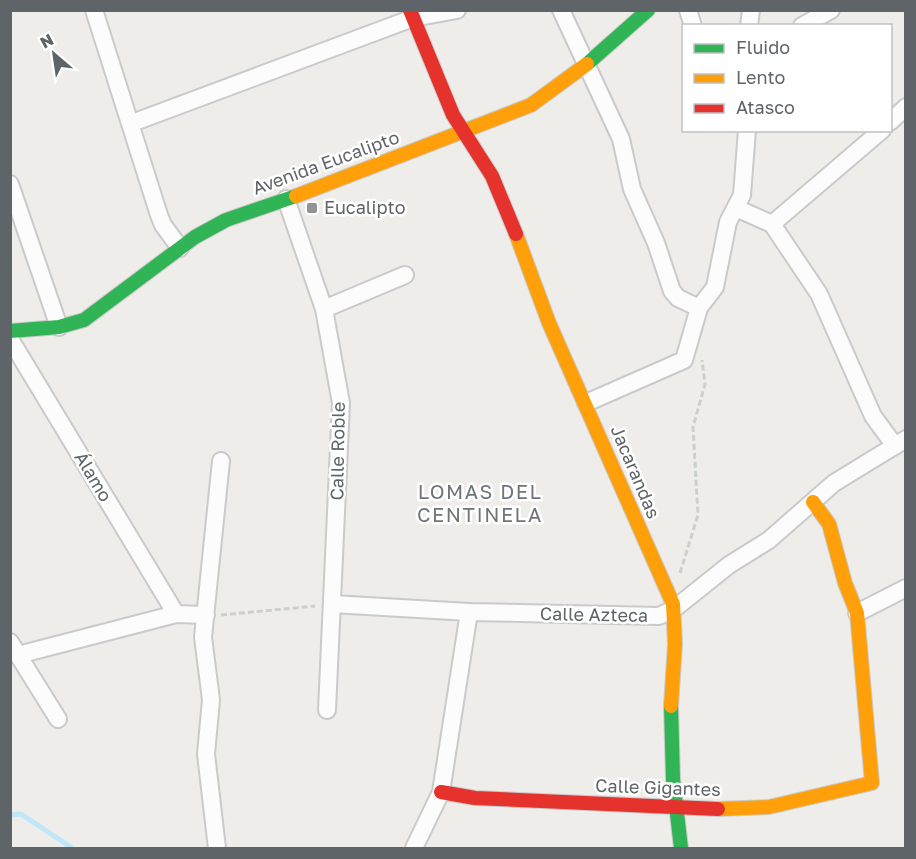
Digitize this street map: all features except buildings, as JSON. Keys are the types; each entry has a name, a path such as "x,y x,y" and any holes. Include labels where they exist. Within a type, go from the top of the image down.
{"street":[{"path":"93,10 132,123 163,225 180,248"},
{"path":"132,123 412,14 457,10"},
{"path":"561,10 585,66 621,139 632,189 656,243 669,282 678,298 699,308"},
{"name":"Avenida Eucalipto","path":"10,331 72,325 94,314 180,248 226,220 465,131 537,101 585,66 648,10"},
{"path":"806,24 831,10"},
{"name":"Jacarandas","path":"412,14 453,115 492,176 530,267 549,323 586,403 674,609 671,710 675,809 681,849"},
{"path":"892,121 906,107"},
{"path":"586,403 679,364 687,354 699,308 715,287 728,222 742,195 747,132"},
{"path":"772,224 880,132"},
{"path":"10,184 59,327"},
{"name":"Calle Roble","path":"286,199 324,309 341,403 327,710"},
{"path":"736,208 772,224 819,294 873,416 900,442"},
{"path":"324,309 405,275"},
{"name":"Álamo","path":"10,339 176,614"},
{"name":"Calle Azteca","path":"332,604 469,612 656,617 674,609 729,565 776,534 834,483 900,442"},
{"path":"217,849 206,754 211,700 203,637 221,462"},
{"path":"813,502 829,524 845,583 857,613 906,588"},
{"path":"414,849 441,792 469,612"},
{"name":"Calle Gigantes","path":"441,792 475,798 675,809 769,807 872,783 857,613"},
{"path":"57,719 14,649 176,614 206,615"}],"path":[{"path":"665,586 681,572 698,515 693,427 705,384 701,357 691,341"},
{"path":"206,615 248,615 332,604"}],"waterway":[{"path":"10,815 21,814 72,848"}],"traffic: fast":[{"path":"587,64 648,10"},
{"path":"10,331 59,327 84,320 195,237 226,220 296,196"},
{"path":"671,706 673,779 681,848"}],"traffic: slow":[{"path":"296,196 531,105 587,64"},
{"path":"516,234 549,323 673,604 675,644 671,706"},
{"path":"718,809 769,807 872,783 857,613 845,583 829,524 813,502"}],"traffic: jam":[{"path":"410,10 453,115 492,176 516,234"},
{"path":"441,792 475,798 718,809"}],"place":[{"name":"Eucalipto","path":"312,208"}],"district":[{"name":"LOMAS DEL CENTINELA","path":"480,504"}]}
